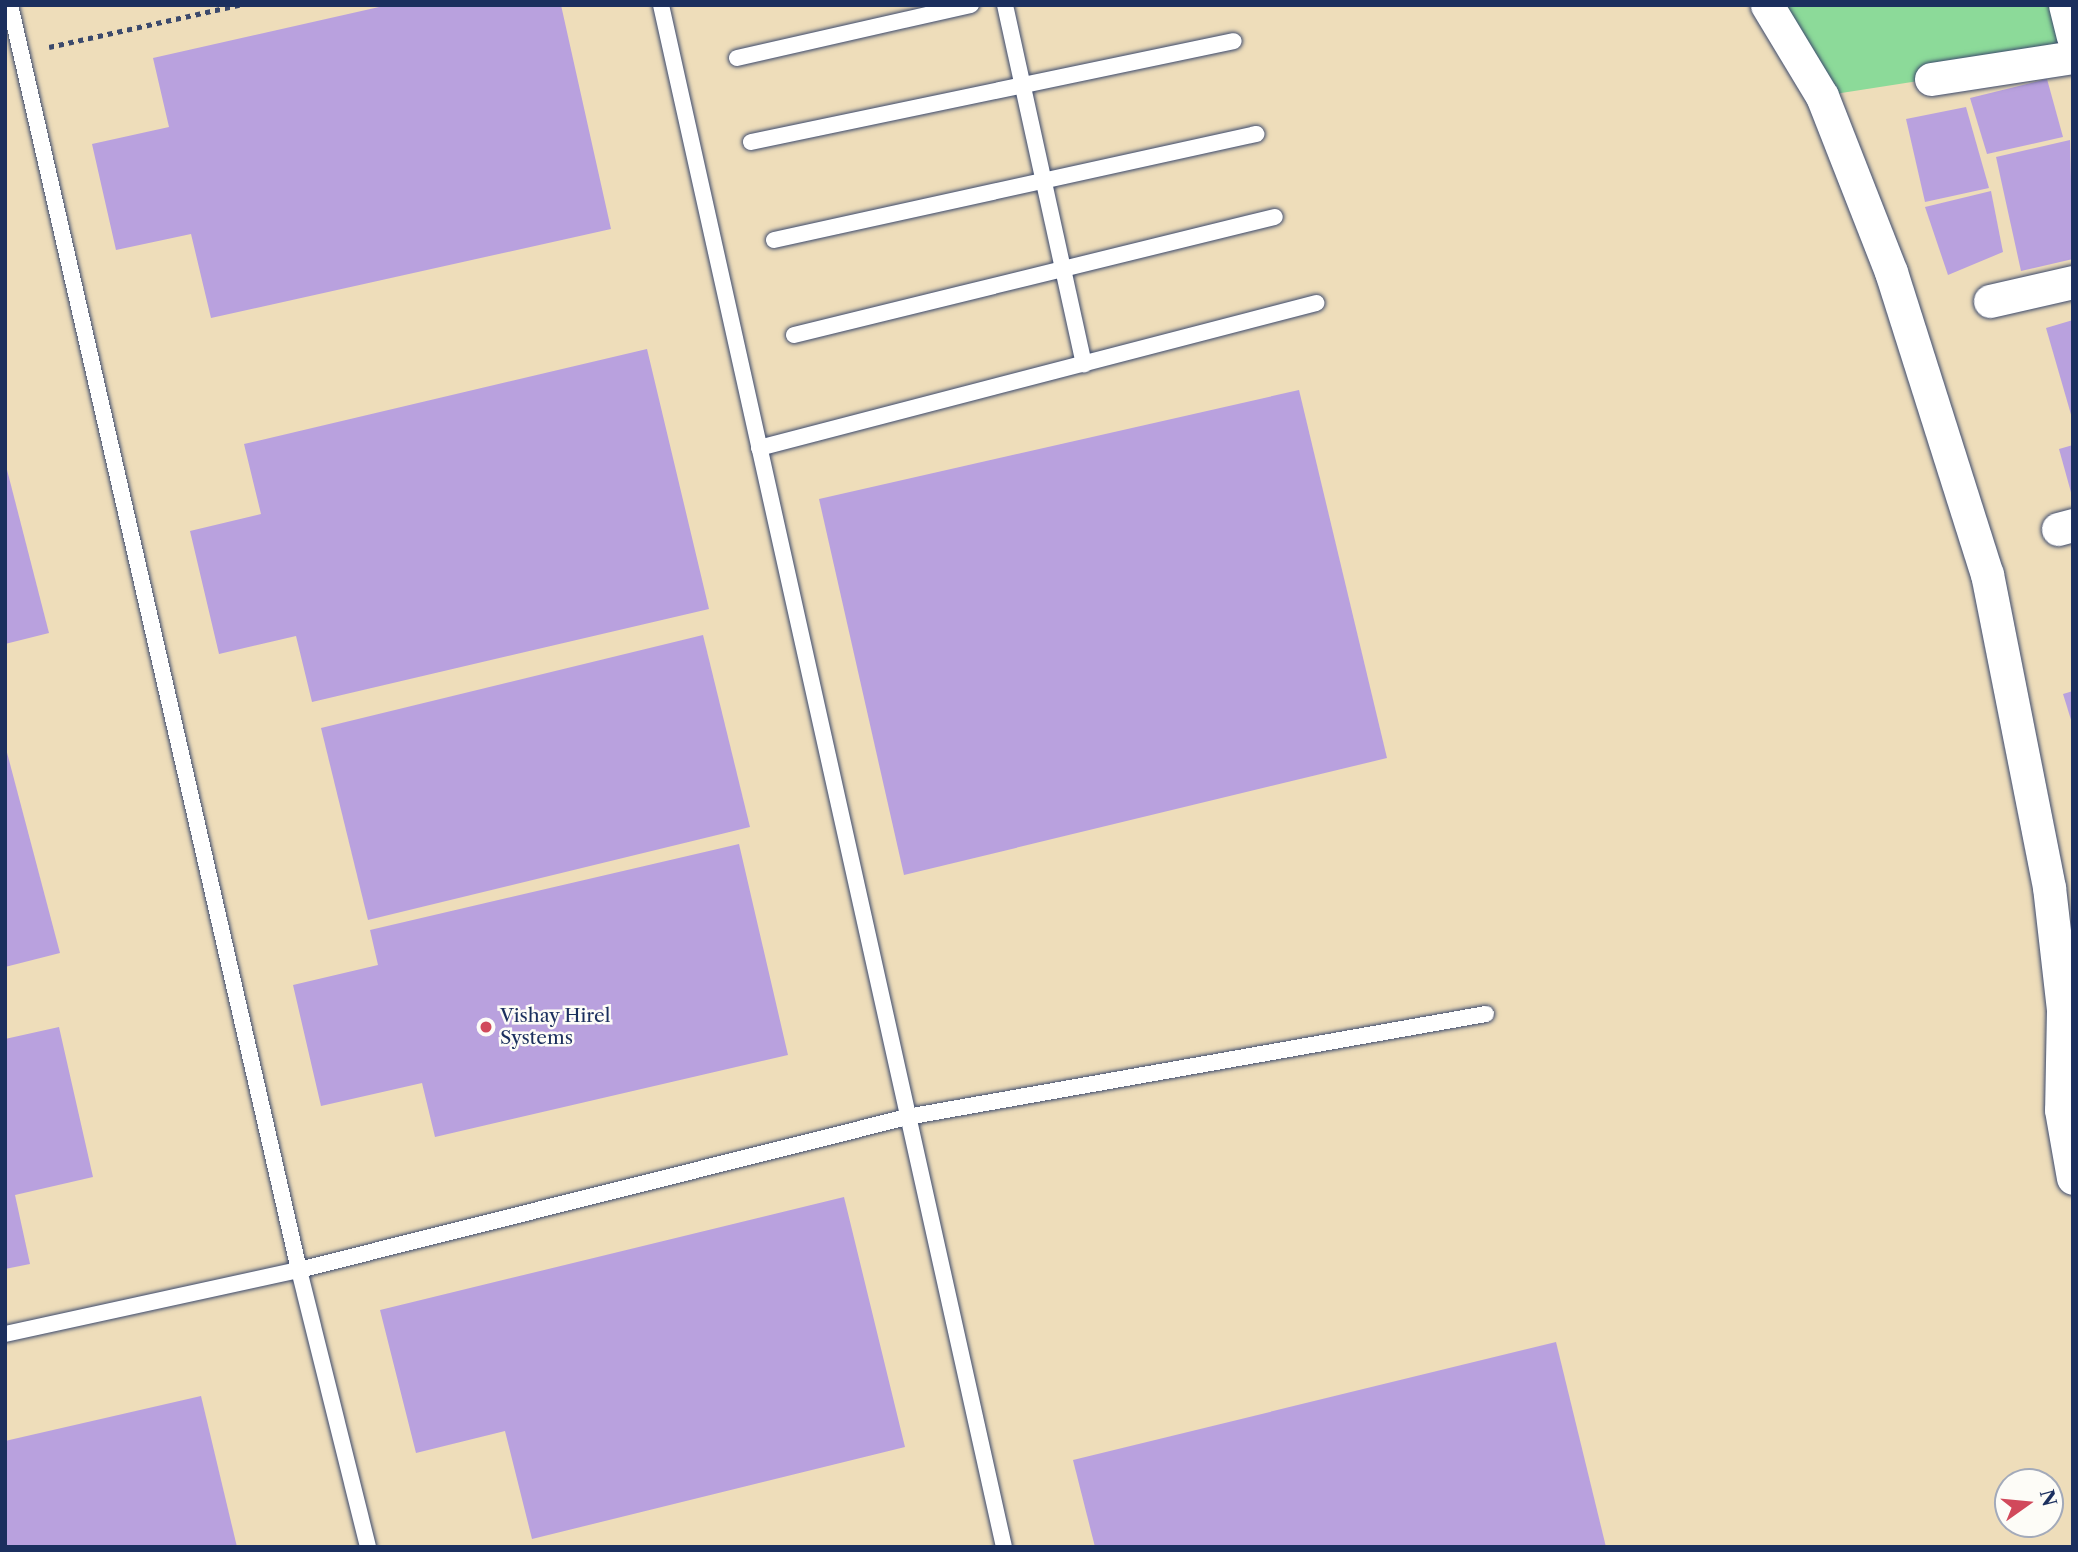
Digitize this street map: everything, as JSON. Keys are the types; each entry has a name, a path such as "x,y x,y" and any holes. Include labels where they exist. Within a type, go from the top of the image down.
{"street":[{"path":"1767,5 1822,96 1891,272 1987,574 2049,887 2063,1009 2073,1178"},
{"path":"2065,5 2073,36"},
{"path":"1931,79 2073,57"},
{"path":"1990,301 2073,282"}],"lane":[{"path":"10,5 299,1270 368,1547"},
{"path":"661,5 906,1118 1004,1547"},
{"path":"737,58 971,5"},
{"path":"1005,5 1084,364"},
{"path":"751,142 1234,41"},
{"path":"774,240 1043,178 1256,134"},
{"path":"794,335 1275,216"},
{"path":"759,447 1316,303"},
{"path":"5,1334 299,1270 906,1118 1486,1014"}],"path":[{"path":"21,53 239,5"}],"green space":[{"path":"1767,5 2065,5 2073,57 1822,96"}],"building":[{"path":"388,5 561,5 611,229 211,318 191,234 116,250 92,144 169,127 153,58"},
{"path":"2047,79 2063,137 1987,154 1970,98"},
{"path":"1966,107 1989,188 1925,202 1906,119"},
{"path":"2070,140 2073,259 2021,271 1996,157"},
{"path":"1991,191 2003,252 1948,275 1925,207"},
{"path":"2073,320 2073,418 2072,418 2046,328"},
{"path":"647,349 709,609 312,702 296,636 219,654 190,531 261,514 244,444"},
{"path":"1299,390 1387,758 904,875 819,499"},
{"path":"2073,445 2073,496 2072,496 2059,449"},
{"path":"5,462 49,633 5,644"},
{"path":"703,635 750,827 368,920 321,728"},
{"path":"2073,691 2073,723 2072,723 2063,694"},
{"path":"5,745 60,953 5,967"},
{"path":"739,844 788,1055 435,1137 422,1083 321,1106 293,985 378,965 370,930"},
{"path":"59,1027 93,1177 15,1195 30,1264 5,1269 5,1039"},
{"path":"844,1197 905,1447 532,1539 505,1431 416,1453 380,1310"},
{"path":"1556,1342 1606,1547 1095,1547 1073,1460"},
{"path":"201,1396 237,1547 5,1547 5,1441"}],"place":[{"name":"Vishay Hirel Systems","path":"486,1027"}]}
